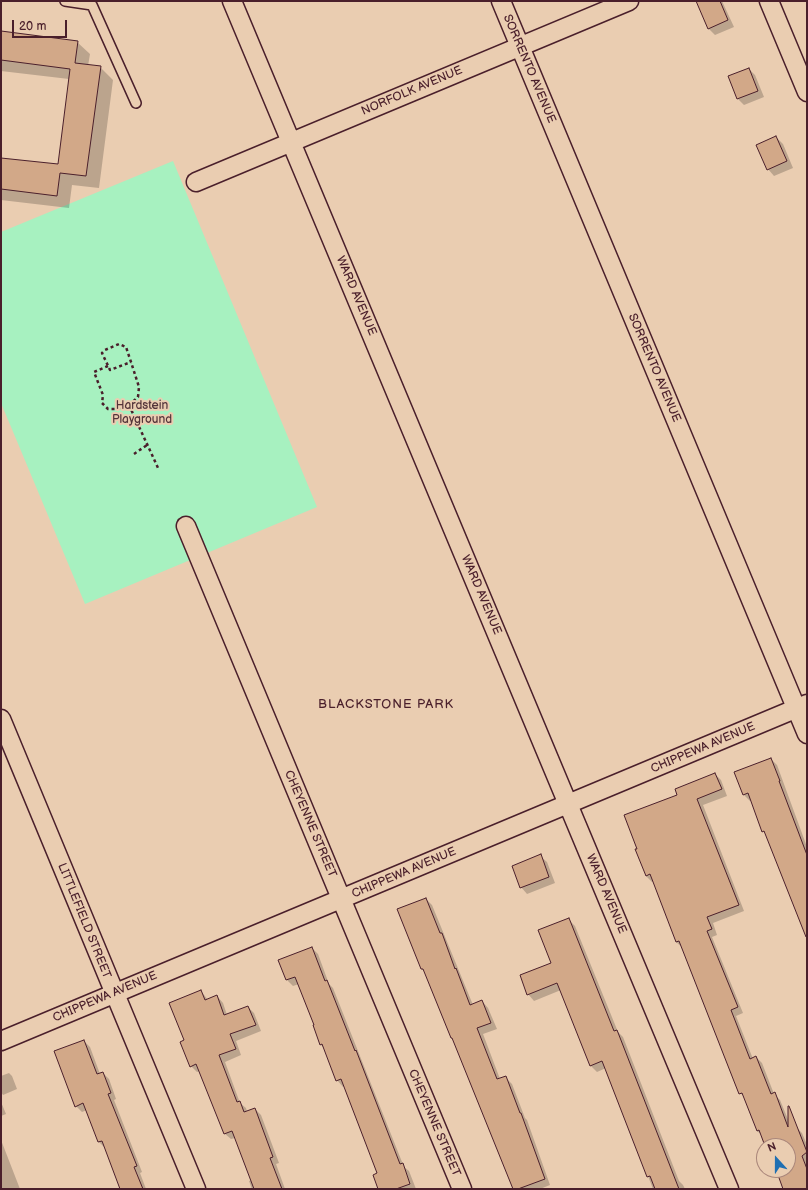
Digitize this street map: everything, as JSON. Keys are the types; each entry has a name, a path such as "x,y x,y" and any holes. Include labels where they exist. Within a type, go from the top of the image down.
{"street":[{"name":"WARD AVENUE","path":"232,1 729,1189"},
{"name":"SORRENTO AVENUE","path":"501,1 802,707 807,734"},
{"name":"NORFOLK AVENUE","path":"196,182 629,1"},
{"path":"769,1 807,92"},
{"name":"CHEYENNE STREET","path":"186,526 462,1189"},
{"name":"CHIPPEWA AVENUE","path":"1,1041 802,707"},
{"name":"LITTLEFIELD STREET","path":"1,719 196,1189"}],"lane":[{"path":"65,1 91,3 136,103"}],"path":[{"path":"108,366 94,372 103,395 102,403 108,409 117,410 129,405 138,396 139,387 131,362 126,347 119,344 105,350 102,353 110,370 131,362"},
{"path":"129,405 159,470"},
{"path":"134,454 147,445"}],"green space":[{"name":"Hardstein Playground","path":"173,161 317,507 85,604 1,403 1,232"}],"building":[{"path":"696,1 720,1 728,20 708,29"},
{"path":"1,31 78,41 75,63 101,66 86,176 60,173 57,196 1,189 1,158 58,164 70,69 1,60"},
{"path":"749,68 758,91 737,99 728,76"},
{"path":"776,136 787,161 767,170 756,145"},
{"path":"771,758 807,855 807,937 764,831 762,832 748,793 743,795 734,772"},
{"path":"715,773 722,789 697,799 739,905 707,917 712,929 707,931 738,1007 731,1010 750,1059 756,1056 771,1094 775,1092 788,1127 789,1106 807,1152 802,1156 807,1169 807,1189 783,1189 779,1178 796,1178 796,1138 762,1138 759,1130 757,1131 742,1093 739,1094 679,941 676,942 650,874 646,876 635,849 637,849 624,815 677,795 675,789"},
{"path":"541,854 549,877 520,888 512,866"},
{"path":"426,898 440,933 442,933 470,1005 482,1000 491,1023 477,1028 497,1079 506,1076 545,1179 518,1189 513,1189 452,1038 423,969 421,969 397,909"},
{"path":"569,918 614,1031 617,1030 679,1189 655,1189 650,1176 647,1177 602,1061 590,1066 557,983 527,995 520,975 551,963 538,930"},
{"path":"312,947 325,981 327,980 355,1051 356,1050 400,1164 403,1163 410,1184 396,1189 378,1189 373,1175 377,1173 341,1079 336,1081 322,1044 320,1045 314,1025 295,977 286,980 278,960"},
{"path":"201,990 205,1000 217,995 224,1015 248,1006 256,1025 230,1034 236,1049 219,1055 237,1102 240,1101 244,1112 255,1108 273,1157 270,1158 282,1189 254,1189 232,1131 224,1134 196,1064 190,1067 180,1042 184,1040 169,1003"},
{"path":"84,1040 97,1074 103,1072 111,1093 108,1094 137,1166 134,1167 143,1189 120,1189 102,1141 98,1142 83,1103 75,1107 54,1051"}],"district":[{"name":"BLACKSTONE PARK","path":"386,705"}]}
